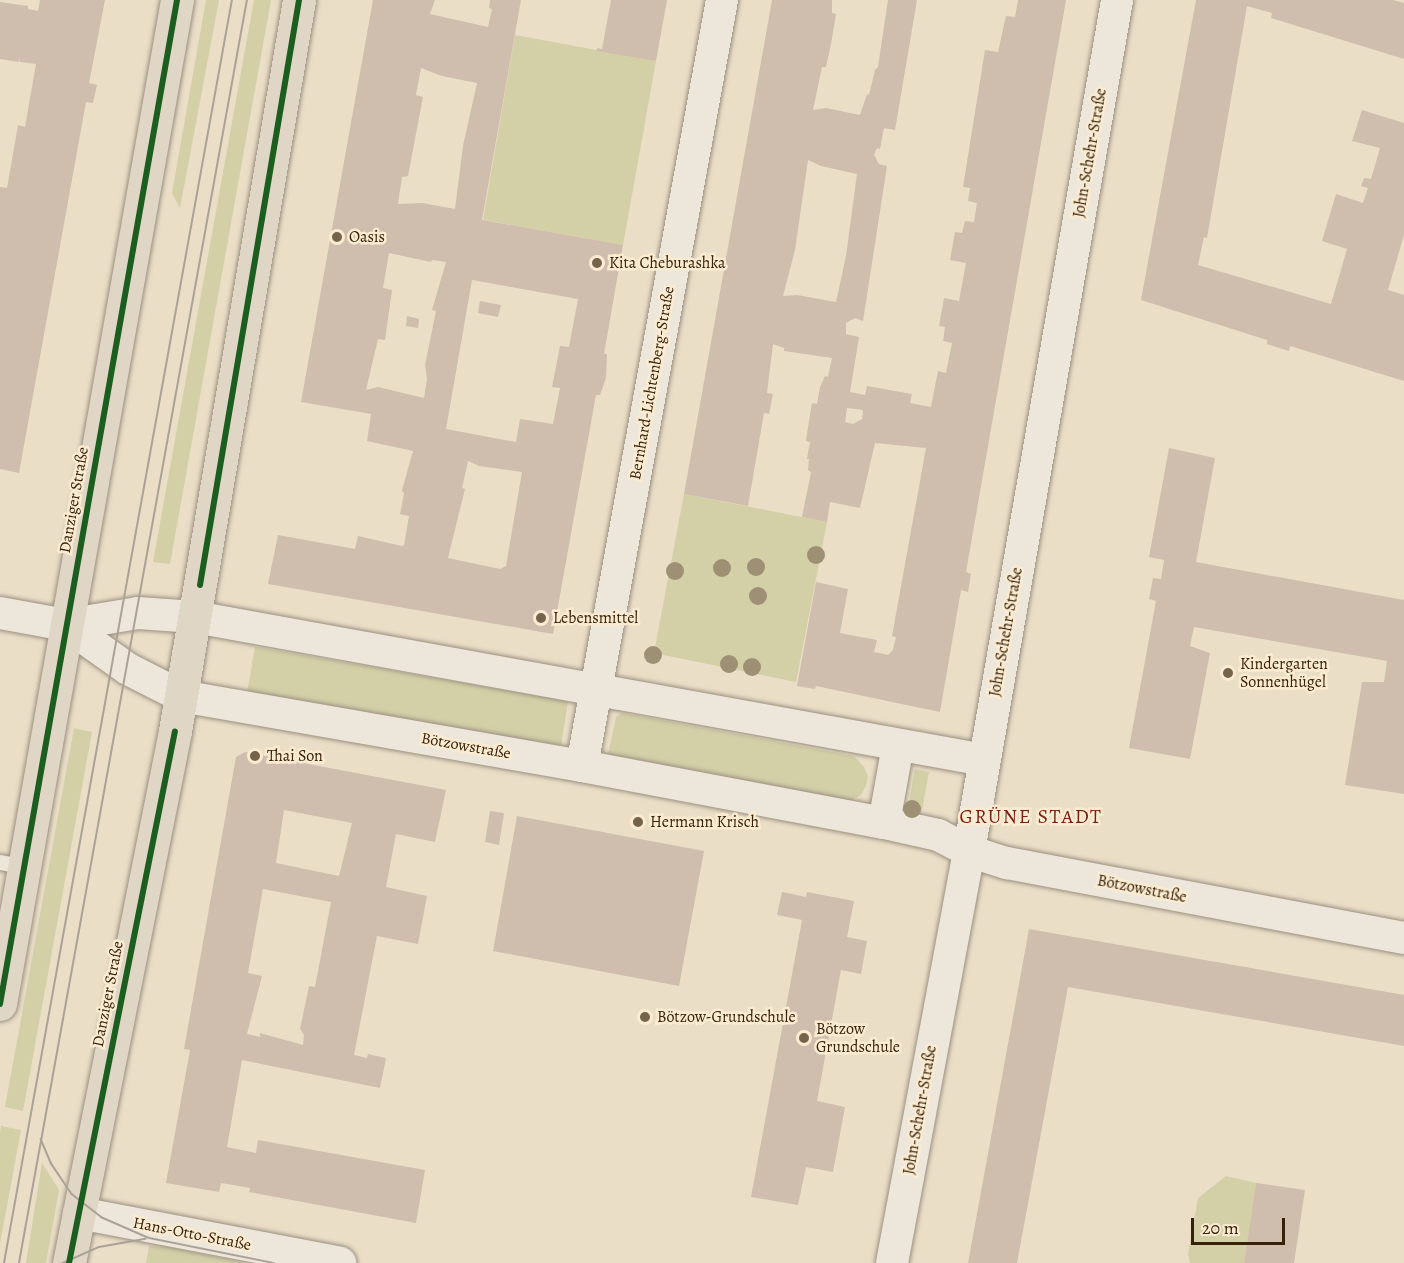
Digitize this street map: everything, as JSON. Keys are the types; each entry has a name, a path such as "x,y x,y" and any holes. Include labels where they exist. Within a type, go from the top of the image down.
{"main road":[{"name":"Danziger Straße","path":"1,992 12,865 66,625 177,0"},
{"name":"Danziger Straße","path":"69,1263 181,696 299,0"}],"street":[{"name":"Bernhard-Lichtenberg-Straße","path":"582,766 722,0"},
{"name":"John-Schehr-Straße","path":"892,1263 969,851 1117,0"},
{"name":"Bötzowstraße","path":"0,613 66,625 138,613 195,617 984,760"},
{"name":"Bötzowstraße","path":"66,625 128,669 181,696 582,766 884,823 938,835 969,851 1007,864 1404,938"},
{"path":"884,823 898,745"},
{"name":"Hans-Otto-Straße","path":"79,1213 340,1263"}],"shaded area":[{"path":"206,0 219,0 180,208 172,193"},
{"path":"254,0 271,0 170,564 153,562"},
{"path":"515,35 656,61 623,245 483,220"},
{"path":"684,494 827,522 796,682 654,653"},
{"path":"255,647 568,701 561,747 247,693"},
{"path":"622,713 854,756 864,767 868,776 866,786 861,795 852,800 840,802 611,758 608,754 616,717"},
{"path":"74,728 92,732 23,1111 5,1107"},
{"path":"915,769 929,772 921,816 907,813"},
{"path":"1,1126 21,1130 0,1244 0,1133"},
{"path":"42,1163 59,1190 46,1263 26,1263"},
{"path":"1226,1176 1256,1183 1244,1263 1190,1263 1188,1254 1198,1198"},
{"path":"149,1246 168,1247 245,1263 146,1263"}],"building":[{"path":"40,0 105,0 89,83 97,85 93,103 86,102 19,473 0,469 0,187 7,188 18,125 25,127 36,64 20,62 20,58 19,62 0,59 0,2 28,6 28,9 38,11"},
{"path":"373,0 435,0 430,14 488,27 492,9 489,8 490,0 521,0 482,220 623,245 604,354 607,354 606,378 600,395 596,395 553,634 268,584 278,535 355,549 358,536 404,545 409,516 400,514 404,494 402,490 413,451 367,441 371,414 301,402","holes":["421,68 442,76 477,83 463,146 455,209 422,203 398,204 402,177 408,176 423,97 416,95","389,253 431,262 432,260 446,262 432,310 436,311 425,365 427,379 424,398 378,387 366,390 378,339 385,340 392,290 383,288","472,280 578,299 569,347 560,346 552,387 560,388 553,424 520,419 516,442 446,429","468,461 479,466 522,472 506,566 500,569 448,558 465,489 462,488"]},
{"path":"611,0 667,0 656,61 597,51 597,48 602,49"},
{"path":"772,0 832,0 832,13 836,14 831,44 826,67 822,67 813,110 826,108 860,115 878,67 888,0 917,0 895,130 884,128 880,149 877,148 874,155 879,164 887,166 863,321 855,318 846,323 846,334 859,337 850,392 865,395 867,386 912,394 910,403 931,407 938,371 946,373 952,343 943,341 945,327 939,326 944,298 959,301 966,263 950,260 955,232 962,233 965,221 974,222 977,203 968,201 970,188 963,187 985,50 998,52 1006,16 1015,17 1018,0 1066,0 966,572 971,574 968,592 961,590 940,712 816,686 815,689 797,686 816,582 848,589 840,633 877,640 874,652 888,655 893,650 896,637 892,636 926,448 875,443 860,508 830,502 827,522 802,517 811,472 808,470 809,459 807,459 810,442 806,441 812,403 817,404 820,387 825,376 828,377 832,358 784,351 784,348 773,344 767,393 773,394 769,414 764,413 748,506 684,494","holes":["808,160 821,166 857,174 846,256 836,302 797,295 783,296 795,250","847,408 863,410 862,419 853,424 845,422"]},
{"path":"1196,0 1393,0 1404,3 1404,59 1271,18 1272,13 1247,6 1207,238 1204,237 1198,265 1331,304 1347,249 1322,241 1336,194 1363,203 1368,188 1361,186 1364,178 1371,179 1380,148 1352,141 1362,110 1404,123 1404,235 1388,290 1404,295 1404,381 1290,346 1289,351 1267,344 1267,340 1141,300"},
{"path":"480,301 501,305 498,317 478,313"},
{"path":"407,316 419,319 418,328 406,326"},
{"path":"1169,448 1215,458 1196,562 1404,600 1404,794 1345,785 1362,682 1384,682 1387,661 1194,627 1190,646 1210,653 1190,759 1129,748 1156,601 1149,599 1153,578 1161,579 1164,560 1149,557"},
{"path":"245,752 446,790 435,842 396,834 386,887 427,896 418,944 377,936 354,1055 367,1058 368,1054 386,1058 380,1088 242,1060 227,1147 256,1153 258,1140 425,1170 416,1223 249,1192 250,1188 221,1183 219,1192 166,1183 190,1050 184,1049 236,757","holes":["284,810 352,823 339,876 276,863","263,889 331,902 315,987 309,986 300,1029 304,1035 303,1045 260,1033 260,1037 247,1034 262,976 248,973"]},
{"path":"490,811 504,813 499,845 485,842"},
{"path":"517,816 704,851 679,986 493,951"},
{"name":"Bötzow Grundschule","path":"782,892 806,897 807,892 854,901 847,937 867,941 861,974 841,970 817,1101 845,1107 833,1172 806,1167 798,1205 751,1197 802,920 777,915"},
{"path":"1029,929 1404,995 1404,1046 1068,987 1017,1263 968,1263"},
{"path":"1256,1183 1305,1190 1294,1263 1244,1263"}],"tram line":[{"path":"4,1263 232,0"},
{"path":"19,1263 247,0"},
{"path":"41,1139 51,1163 72,1194 101,1217 149,1238 274,1263"},
{"path":"63,1263 99,1247 145,1239"}],"cycle path":[{"path":"0,1004 177,0"},
{"path":"200,585 299,0"},
{"path":"69,1263 175,731"}],"place":[{"name":"Oasis","path":"337,237"},
{"name":"Kita Cheburashka","path":"597,263"},
{"name":"Lebensmittel","path":"541,618"},
{"name":"Kindergarten Sonnenhügel","path":"1228,673"},
{"name":"Thai Son","path":"255,756"},
{"name":"Hermann Krisch","path":"638,822"},
{"name":"Bötzow-Grundschule","path":"645,1017"},
{"name":"Bötzow Grundschule","path":"804,1038"}],"district":[{"name":"GRÜNE STADT","path":"1031,816"}]}
